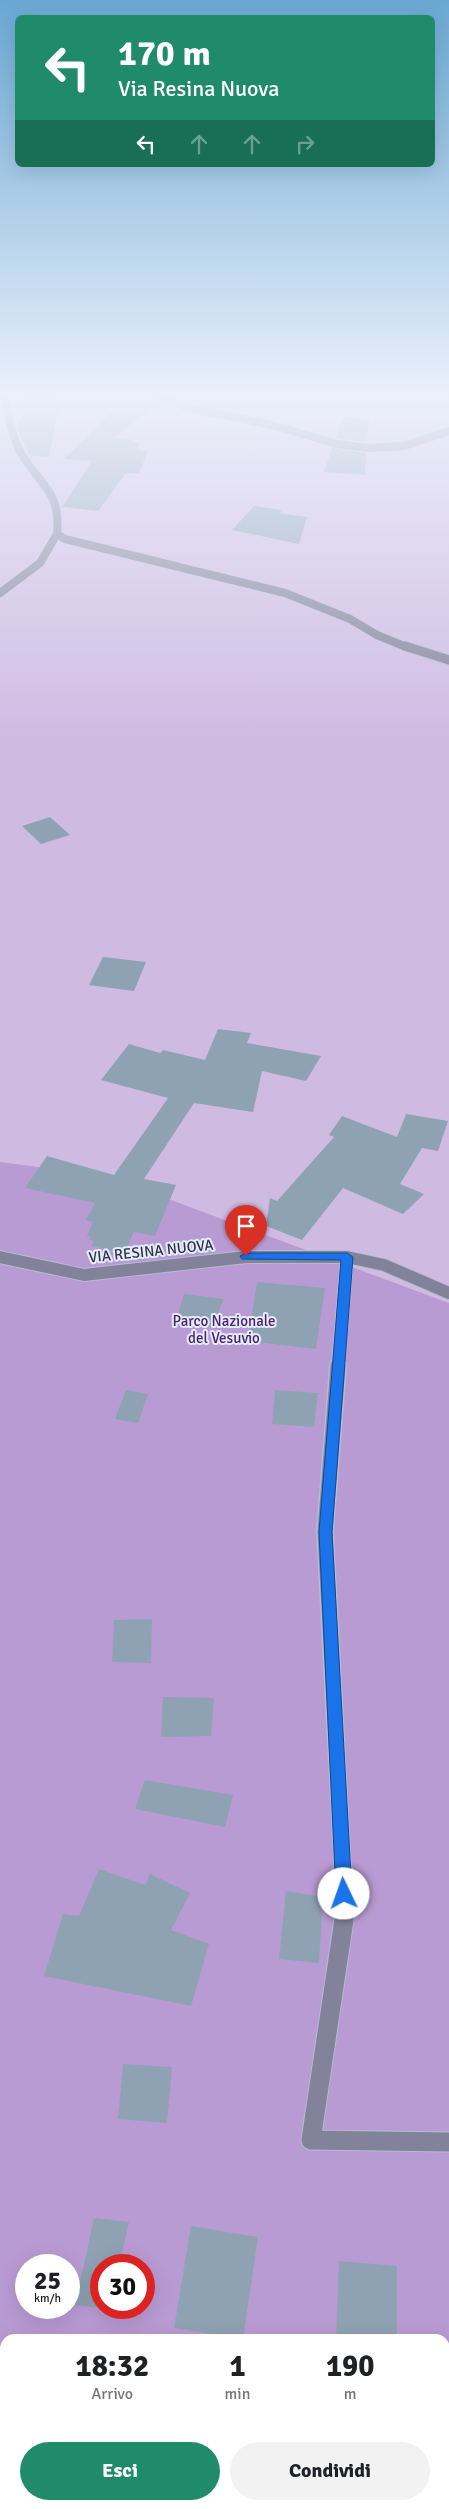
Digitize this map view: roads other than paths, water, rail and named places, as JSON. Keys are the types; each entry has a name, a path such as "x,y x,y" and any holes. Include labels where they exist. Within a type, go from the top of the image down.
{"street":[{"path":"0,593 40,562 57,534 60,520 58,511"},
{"path":"57,534 65,539 285,593 350,619 377,636 422,653 449,660"},
{"name":"VIA RESINA NUOVA","path":"0,1257 84,1275 209,1262 246,1256 347,1257 384,1265 449,1293"},
{"path":"347,1257 325,1532 345,1913 311,2140 449,2142"}],"park label":[{"name":"Parco Nazionale del Vesuvio","path":"224,1330"}]}
